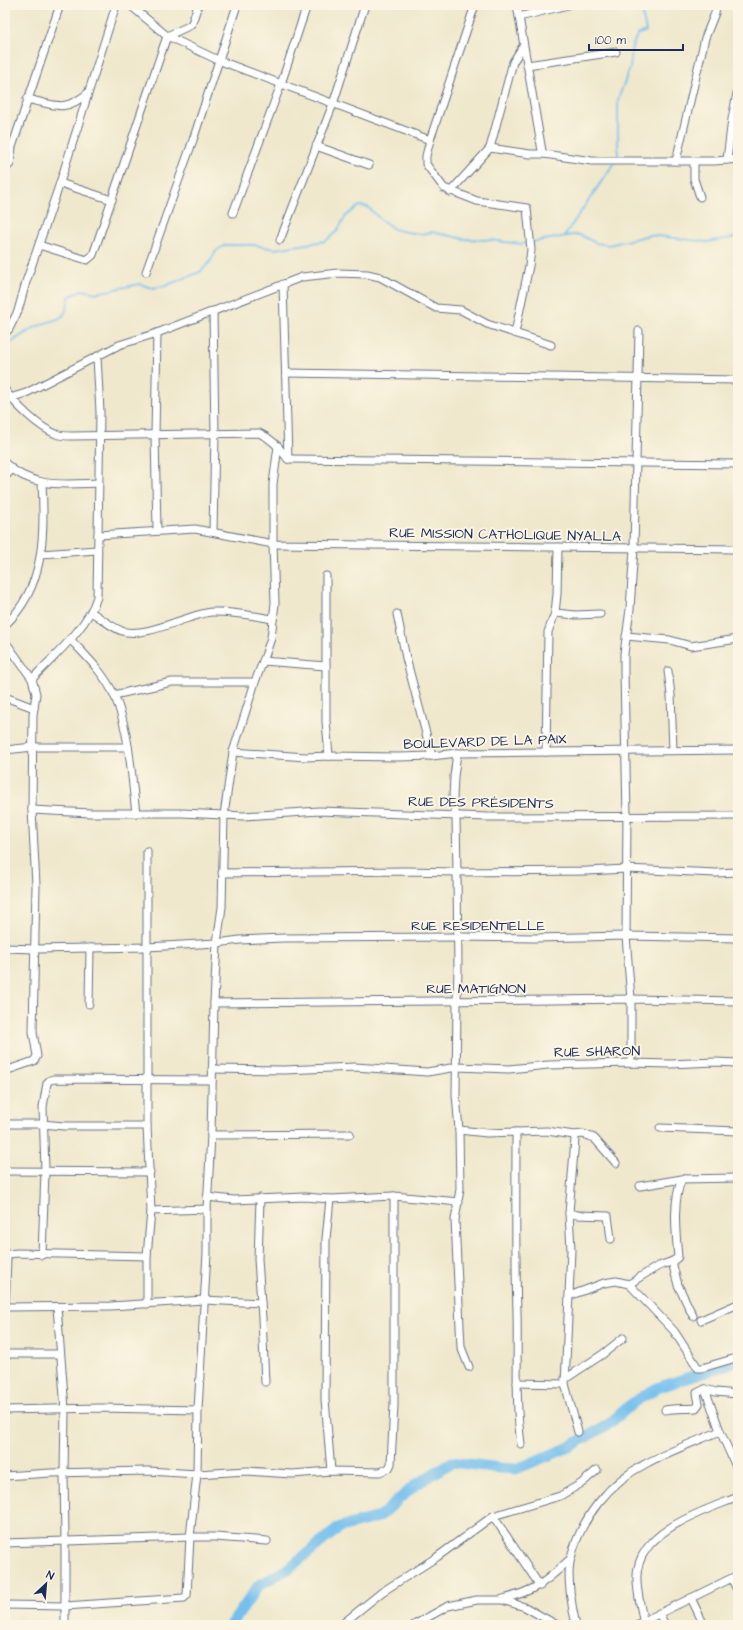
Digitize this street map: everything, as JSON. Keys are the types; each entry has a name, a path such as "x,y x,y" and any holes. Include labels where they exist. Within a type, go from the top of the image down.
{"street":[{"path":"5,169 10,164 12,147 27,99 60,5"},
{"path":"5,333 9,329 18,311 26,282 60,183 116,5"},
{"path":"130,5 167,36 218,60 430,140"},
{"path":"39,245 87,260 91,258 167,36 189,26 192,23 198,5"},
{"path":"146,272 193,140 236,5"},
{"path":"233,214 282,84 307,5"},
{"path":"280,240 333,104 365,5"},
{"path":"475,5 430,140 426,156 426,164 444,188 450,192 477,201 527,208 531,250 530,266 515,333"},
{"path":"517,5 542,151 544,154"},
{"path":"519,17 568,5"},
{"path":"676,161 705,38 714,15 716,5"},
{"path":"450,192 490,148 513,62 523,46"},
{"path":"527,65 616,52"},
{"path":"727,160 732,119 738,88"},
{"path":"27,99 68,106 78,102 88,93"},
{"path":"316,146 369,165"},
{"path":"490,148 592,161 694,161 738,159"},
{"path":"694,161 694,179 700,197"},
{"path":"60,183 112,200"},
{"path":"8,401 119,345 157,333 283,284 311,275 338,273 367,274 388,280 436,308 461,310 487,324 551,345"},
{"path":"283,284 288,459"},
{"path":"213,311 215,434 213,532"},
{"path":"631,1063 631,999 626,936 627,816 624,660 630,608 634,548 639,331"},
{"path":"157,333 155,435 157,530"},
{"path":"32,679 70,639 91,612 97,597 99,483 98,436 100,412 97,357"},
{"path":"286,373 738,380"},
{"path":"5,390 8,401 57,435 98,436 259,433 269,437 288,459"},
{"path":"5,1605 65,1606 184,1598 188,1592 190,1537 196,1474 207,1252 207,1209 211,1134 214,1003 217,943 222,907 224,815 233,752 255,682 271,638 274,603 273,484 278,446"},
{"path":"288,459 738,464"},
{"path":"5,462 12,469 26,478 42,483 99,483"},
{"path":"5,476 12,469"},
{"path":"5,625 24,605 30,591 41,554 44,516 42,483"},
{"name":"RUE MISSION CATHOLIQUE NYALLA","path":"98,535 157,530 195,529 273,544 738,549"},
{"path":"546,752 548,632 555,613 558,547"},
{"path":"41,554 97,550"},
{"path":"326,576 326,721 329,756"},
{"path":"91,612 121,631 128,632 136,632 166,626 211,612 233,613 273,620"},
{"path":"555,613 576,616 600,614"},
{"path":"397,614 408,665 432,756"},
{"path":"626,636 670,640 691,646 738,639"},
{"path":"70,639 96,666 114,695 125,727 136,813"},
{"path":"5,641 32,679 36,694 34,708 32,810 36,885 33,977 33,1032 36,1059 5,1071"},
{"path":"263,662 326,666"},
{"path":"668,671 671,695 673,750"},
{"path":"114,695 172,682 255,682"},
{"path":"5,697 34,708"},
{"path":"5,750 33,747 128,747"},
{"name":"BOULEVARD DE LA PAIX","path":"233,752 306,757 398,757 625,750 738,750"},
{"path":"457,754 453,791 456,817 457,872 458,970 456,1095 459,1130 458,1202 455,1220 461,1347 469,1367"},
{"name":"RUE DES PRÉSIDENTS","path":"32,810 91,813 244,816 319,811 456,817 738,816"},
{"path":"147,851 147,1126 151,1211 147,1256 147,1304"},
{"path":"222,873 587,871 626,869 738,872"},
{"name":"RUE RESIDENTIELLE","path":"5,948 35,949 147,947 284,938 458,936 534,938 626,936 738,938"},
{"path":"89,1004 90,948"},
{"name":"RUE MATIGNON","path":"214,1003 631,999 738,1001"},
{"name":"RUE SHARON","path":"212,1069 284,1070 355,1067 427,1072 457,1067 509,1069 548,1065 715,1062 738,1063"},
{"path":"42,1255 45,1171 42,1124 47,1084 50,1080 212,1080"},
{"path":"5,1124 147,1126"},
{"path":"660,1128 738,1132"},
{"path":"459,1130 487,1133 547,1131 574,1135 583,1134 594,1138 616,1163"},
{"path":"516,1132 515,1232 517,1418 521,1444"},
{"path":"211,1134 350,1134"},
{"path":"574,1135 575,1139 569,1213 571,1250 565,1381 578,1432"},
{"path":"5,1171 150,1172"},
{"path":"629,1284 659,1266 672,1262 678,1257 676,1206 682,1178"},
{"path":"640,1186 682,1178 738,1178"},
{"path":"208,1197 234,1200 305,1197 330,1199 394,1196 458,1202"},
{"path":"5,1476 50,1473 148,1471 196,1474 247,1471 292,1474 380,1472 389,1468 391,1464 394,1405 394,1196"},
{"path":"260,1198 258,1259 265,1382"},
{"path":"330,1199 326,1239 325,1372 325,1399 330,1472"},
{"path":"151,1211 207,1209"},
{"path":"569,1213 608,1216 611,1239"},
{"path":"147,1256 42,1255 17,1253 8,1255 5,1306 57,1307 147,1304 204,1300 261,1303"},
{"path":"672,1262 678,1285 693,1316"},
{"path":"569,1296 604,1283 616,1281 629,1284 674,1331 698,1368 736,1358"},
{"path":"701,1320 738,1304"},
{"path":"57,1307 65,1409 65,1625"},
{"path":"517,1383 565,1381 623,1338"},
{"path":"9,1354 60,1354"},
{"path":"704,1389 720,1431 738,1471"},
{"path":"665,1410 677,1408 696,1408 699,1404 697,1393 704,1389 716,1392 738,1394"},
{"path":"5,1410 101,1408 198,1410"},
{"path":"576,1625 570,1588 570,1559 583,1526 594,1507 607,1492 646,1463 720,1431"},
{"path":"341,1625 382,1592 437,1557 493,1516 560,1496 582,1483 597,1470"},
{"path":"643,1620 637,1574 640,1559 649,1545 678,1522 738,1497"},
{"path":"493,1516 540,1586"},
{"path":"5,1543 190,1537 215,1537 267,1541"},
{"path":"414,1625 448,1606 477,1600 502,1600 540,1586 550,1579 570,1559"},
{"path":"636,1625 643,1620 735,1577 738,1592"},
{"path":"691,1598 704,1625"},
{"path":"502,1600 524,1607 557,1625"},
{"path":"659,1613 665,1625"}],"waterway":[{"path":"616,159 618,155 618,99 630,68 632,47 637,35 646,31 642,13 645,5"},
{"path":"565,235 614,163"},
{"path":"5,187 7,190 5,212"},
{"path":"5,345 34,328 63,316 69,297 82,290 97,293 140,284 152,288 165,286 200,272 210,262 216,251 225,245 254,245 275,249 326,241 337,231 346,216 359,206 368,207 380,219 394,229 406,232 423,234 432,232 465,239 490,240 521,244 573,235 580,235 596,243 609,245 650,235 707,242 738,237"},
{"path":"231,1625 259,1585 288,1569 340,1527 379,1517 414,1486 452,1462 516,1469 567,1448 609,1424 634,1402 657,1388 738,1361"}]}
